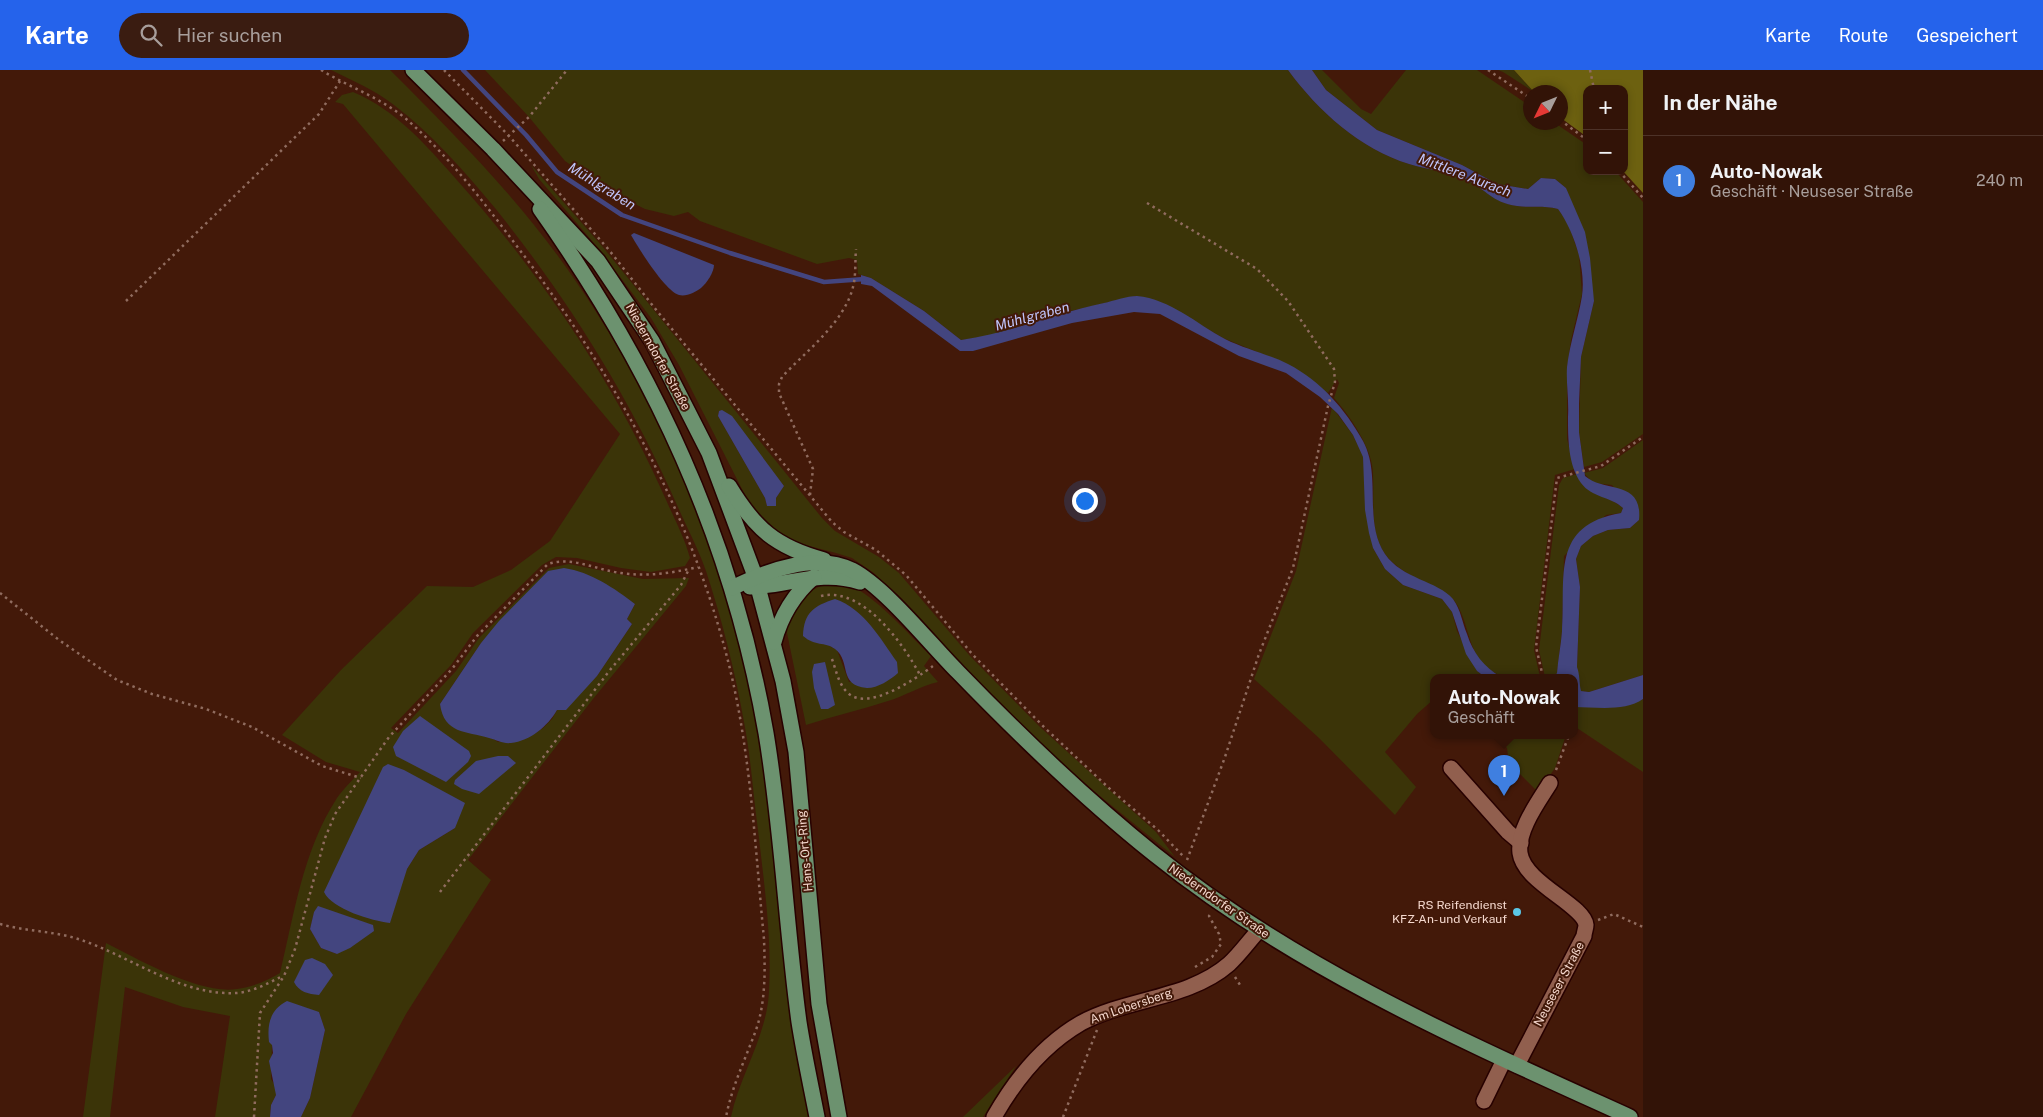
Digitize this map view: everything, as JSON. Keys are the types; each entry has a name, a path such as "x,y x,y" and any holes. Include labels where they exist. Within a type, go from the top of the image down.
{"main road":[{"name":"Niederndorfer Straße","path":"413,70 598,260 616,284 652,341 708,453 757,581"},
{"name":"Niederndorfer Straße","path":"511,169 572,255 634,356 683,459 716,539 732,588 811,564 834,563 858,573 1066,778 1154,855 1218,902 1259,930 1351,985 1425,1023 1630,1117"},
{"path":"708,453 737,499 762,531 792,550 834,563"},
{"name":"Niederndorfer Straße","path":"757,581 814,577 848,578 875,588"},
{"path":"774,642 786,610 794,597 814,577"},
{"name":"Hans-Ort-Ring","path":"757,581 774,642 796,752 819,1004 839,1117"},
{"name":"Hans-Ort-Ring","path":"732,588 766,734 778,819 800,1024 818,1117"}],"street":[{"path":"1451,768 1508,832 1521,843 1527,821 1550,783"},
{"name":"Neuseser Straße","path":"1484,1101 1511,1062 1584,936 1586,925 1581,915 1542,884 1529,869 1520,852 1521,843"},
{"name":"Am Lobersberg","path":"994,1117 1013,1086 1033,1061 1080,1024 1104,1013 1179,990 1212,976 1228,965 1259,930"}],"path":[{"path":"322,70 340,82 376,97 404,118 432,144 479,196 550,289 612,384 659,473 699,567 713,606 738,708 764,939 766,973 756,1029 730,1096 726,1117"},
{"path":"444,70 509,136 609,250 657,311 832,522 844,532 876,550 906,576 980,661 1045,728 1193,864"},
{"path":"514,131 523,123 567,70"},
{"path":"1488,70 1523,93"},
{"path":"1590,70 1593,85"},
{"path":"126,300 319,114 340,82"},
{"path":"1568,126 1583,137"},
{"path":"1622,175 1643,198"},
{"path":"1147,203 1237,255 1257,269 1288,302 1322,349 1334,369 1335,382 1328,406 1293,568 1259,654 1225,757 1187,860"},
{"path":"810,496 813,468 779,393 779,384 782,377 835,321 849,300 854,285 856,249"},
{"path":"1542,674 1536,648 1557,478 1602,466 1643,437"},
{"path":"254,1117 260,1012 284,976 295,949 325,838 335,814 389,737 452,669 477,636 548,564 560,560 620,573 652,575 699,567"},
{"path":"440,892 610,670 681,585 689,569"},
{"path":"0,593 59,640 117,680 152,694 206,709 252,726 322,766 360,778"},
{"path":"821,596 833,593 846,596 864,608 879,620 900,642 920,675"},
{"path":"832,659 839,681 847,693 857,697 878,697 920,675 944,658"},
{"path":"1550,783 1561,760 1568,739"},
{"path":"1188,971 1212,956 1221,944 1219,934 1209,916 1218,902"},
{"path":"1586,925 1614,914 1643,927"},
{"path":"0,924 74,938 113,952 166,979 196,988 236,993 260,988 284,976"},
{"path":"1063,1117 1104,1013"}],"shaded area":[{"path":"331,70 390,70 499,183 539,231 588,300 617,345 668,441 710,542 727,593 747,670 764,773 810,1117 731,1117 767,1008 770,971 765,890 750,762 732,665 706,571 659,465 596,350 548,278 495,208 448,154 408,116 364,86"},
{"path":"485,70 1288,70 1313,100 1341,127 1374,149 1409,164 1460,177 1502,202 1522,207 1558,209 1568,223 1579,255 1582,294 1571,340 1567,369 1567,439 1575,469 1555,475 1534,650 1539,674 1498,674 1489,669 1476,654 1463,616 1453,599 1405,572 1390,560 1384,552 1376,535 1373,509 1372,464 1360,433 1334,398 1339,383 1337,379 1328,393 1287,364 1223,338 1167,305 1136,296 1062,313 989,336 961,340 924,311 871,278 858,274 857,260 849,258 817,264 700,221 688,212 674,216 645,209 609,191 565,161 529,117"},
{"path":"1312,70 1322,70 1361,109 1371,114 1406,70 1477,70 1523,101 1523,130 1565,130 1583,142 1583,175 1619,175 1643,202 1643,434 1602,462 1584,467 1579,432 1581,357 1594,301 1566,188 1555,179 1541,178 1528,189 1497,184 1462,165 1377,130 1326,90"},
{"path":"1498,70 1514,70 1528,85 1523,85"},
{"path":"1514,70 1643,70 1643,193 1627,175 1628,85 1583,85 1583,134 1568,123 1568,85 1528,85"},
{"path":"353,92 397,118 456,179 518,253 547,292 600,373 647,458 683,537 690,558 685,566 651,572 621,568 577,558 556,557 542,565 473,633 451,665 391,728 398,733 456,671 479,638 549,568 569,564 643,579 689,578 686,586 593,699 468,860 491,880 406,1014 351,1117 301,1117 310,1098 325,1030 319,1012 272,1045 271,1079 276,1087 276,1095 271,1105 270,1117 215,1117 230,1016 183,1007 125,987 110,1117 83,1117 106,943 170,974 205,987 222,989 243,988 270,979 280,973 301,883 316,839 325,818 337,798 360,772 326,762 282,735 341,670 427,586 473,587 511,570 550,541 620,434 343,104 335,102 342,95","holes":["548,571 635,604 627,619 632,624 597,676 557,710 552,719 543,728 534,734 498,742 440,704 481,643","404,770 455,828 419,850 407,869","314,912 337,954 321,948 310,929"]},
{"path":"531,165 602,246 822,518 835,531 879,557 899,573 970,656 1040,727 1156,832 1175,857 1044,748 958,662 874,573 852,558 786,540 761,521 746,497 679,365 651,318 599,249 539,179","holes":["719,411 784,486 776,498 767,506 765,498 718,416"]},
{"path":"1332,407 1353,435 1363,456 1373,548 1385,569 1403,585 1442,599 1452,612 1457,631 1477,671 1481,674 1430,674 1430,703 1417,714 1385,752 1416,787 1395,815 1319,738 1254,679 1296,571"},
{"path":"1643,440 1643,675 1589,692 1580,691 1577,667 1580,587 1576,559 1581,546 1593,536 1608,530 1630,528 1639,520 1612,485 1593,483 1584,473 1603,468"},
{"path":"1577,474 1591,491 1623,508 1621,513 1606,515 1564,556 1562,631 1557,673 1544,674 1539,650 1559,485 1563,478"},
{"path":"828,584 848,586 855,588 874,601 931,656 924,666 938,682 888,701 806,725 787,633 791,616 799,602 820,587","holes":["828,645 898,673 849,682 837,650"]},
{"path":"1643,699 1643,772 1578,729 1578,707 1625,706"},
{"path":"1498,739 1565,739 1555,768 1538,792 1509,763 1507,748"},
{"path":"1016,1066 983,1117 963,1117"}],"water":[{"name":"Mittlere Aurach","path":"1288,70 1312,70 1326,90 1377,130 1462,165 1497,184 1528,189 1541,178 1555,179 1566,188 1585,232 1590,258 1594,301 1581,357 1579,432 1585,476 1593,481 1629,493 1635,498 1639,507 1639,520 1630,528 1608,530 1593,536 1581,546 1576,559 1580,587 1577,667 1581,691 1589,692 1643,675 1643,699 1636,703 1610,708 1578,707 1578,674 1556,674 1562,636 1566,556 1572,541 1582,529 1598,519 1621,513 1623,508 1585,488 1573,468 1571,460 1568,434 1567,367 1583,285 1578,250 1564,218 1558,209 1522,207 1501,202 1460,177 1409,164 1374,149 1341,127"},
{"path":"634,233 714,265 710,277 701,288 691,294 679,295 673,292 646,259 631,235"},
{"path":"861,275 871,278 924,311 961,340 997,333 1086,307 1125,298 1137,296 1149,298 1172,307 1225,339 1280,360 1300,371 1321,387 1340,407 1363,441 1368,455 1373,483 1375,527 1385,554 1401,569 1438,588 1453,599 1458,607 1469,641 1484,664 1496,674 1481,674 1477,671 1466,654 1452,612 1442,599 1403,585 1385,569 1373,548 1369,533 1365,510 1363,457 1353,435 1338,414 1320,397 1286,373 1239,356 1160,314 1134,312 1072,323 973,351 960,351 872,286 861,284"},
{"path":"722,410 732,416 784,486 776,498 776,506 767,506 765,498 718,416 719,411"},
{"path":"564,568 593,577 635,604 627,619 632,624 597,676 566,710 557,710 549,722 538,732 518,742 503,742 457,730 451,726 442,714 440,704 481,643 499,621 548,571"},
{"path":"835,599 855,610 871,625 897,662 898,673 880,685 871,688 858,686 848,678 843,660 835,649 812,642 803,636 805,621 812,611 821,604"},
{"path":"825,662 835,705 828,709 821,709 814,688 812,672 814,664"},
{"path":"420,716 469,751 471,756 468,762 446,782 396,756 393,747 403,731"},
{"path":"498,756 508,756 516,763 479,794 462,789 454,784 455,780 476,761"},
{"path":"388,764 404,770 465,803 455,828 419,850 407,869 390,923 363,917 344,909 335,904 324,892 383,767"},
{"path":"318,906 373,925 374,931 350,948 337,954 321,948 310,929 314,912"},
{"path":"312,958 325,964 333,975 319,995 304,992 294,982 305,960"},
{"path":"287,1001 319,1012 325,1030 310,1098 301,1117 270,1117 271,1105 276,1095 269,1061 273,1053 272,1045 269,1042 269,1023 273,1013"}],"waterway":[{"name":"Mühlgraben","path":"463,70 526,135 557,172 622,215 730,253 824,282 865,279"}],"place":[{"name":"Auto-Nowak","path":"1504,796"},
{"name":"RS Reifendienst KFZ-An- und Verkauf","path":"1517,912"}]}
